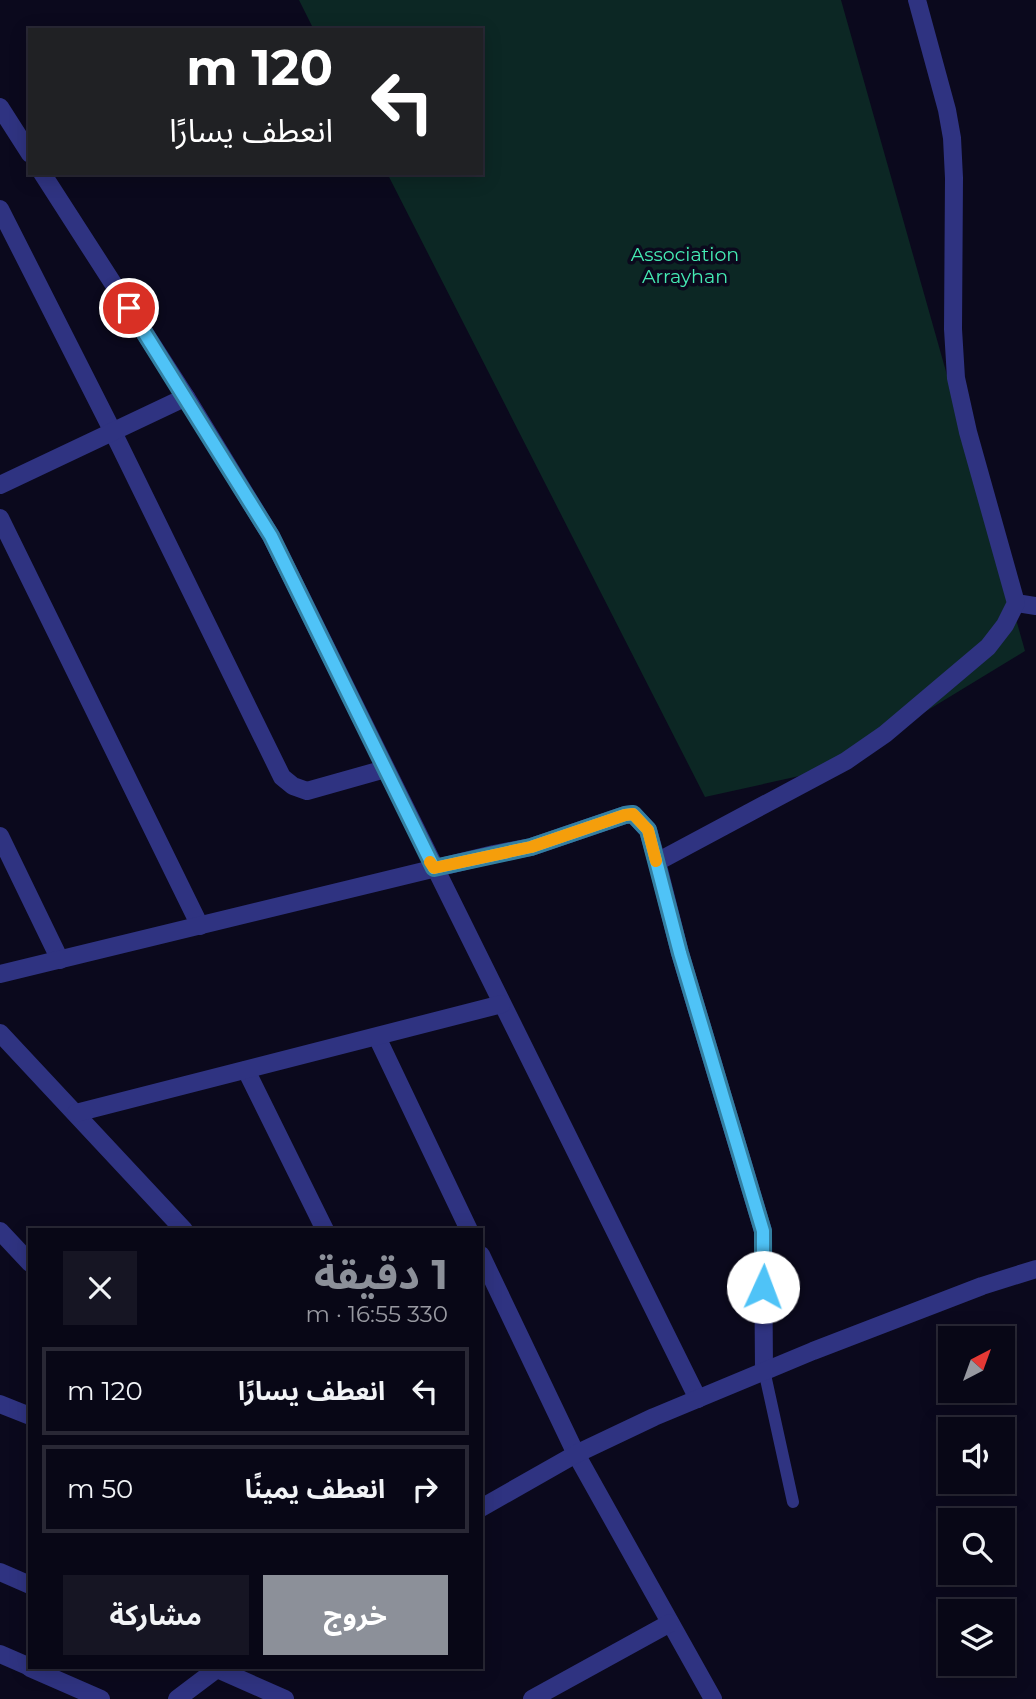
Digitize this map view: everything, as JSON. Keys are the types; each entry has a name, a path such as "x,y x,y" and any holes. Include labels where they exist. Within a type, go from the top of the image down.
{"street":[{"path":"657,862 846,761 885,734 988,647 1016,603 968,432 956,378 953,328 952,138 917,0"},
{"path":"0,109 28,150"},
{"path":"43,175 186,397 271,536 698,1399"},
{"path":"0,209 113,432 282,778 307,791 385,769"},
{"path":"0,485 186,397"},
{"path":"0,518 200,926"},
{"path":"1016,603 1036,606"},
{"path":"0,974 434,868 531,847 633,814 648,830 680,953 763,1231 764,1370"},
{"path":"0,836 60,960"},
{"path":"76,1112 502,1004"},
{"path":"0,1033 182,1228"},
{"path":"377,1037 468,1228"},
{"path":"246,1070 325,1228"},
{"path":"0,1231 28,1261"},
{"path":"483,1259 576,1454 713,1699"},
{"path":"483,1507 576,1454 764,1370 982,1286 1036,1269"},
{"path":"0,1404 28,1415"},
{"path":"0,1572 28,1584"},
{"path":"532,1699 670,1623"},
{"path":"0,1654 28,1667"},
{"path":"32,1669 101,1699"},
{"path":"177,1699 216,1669"},
{"path":"219,1669 285,1699"}],"lane":[{"path":"764,1370 793,1502"}],"green space":[{"name":"Association Arrayhan","path":"299,0 841,0 1025,651 831,769 705,797 388,175 483,175 483,28 313,28"}],"slow traffic":[{"path":"430,862 434,868 531,847 633,814 648,830 656,861"}],"route":[{"path":"129,308 271,536 434,868 531,847 625,815 633,814 648,830 680,953 763,1231 763,1287"}]}
